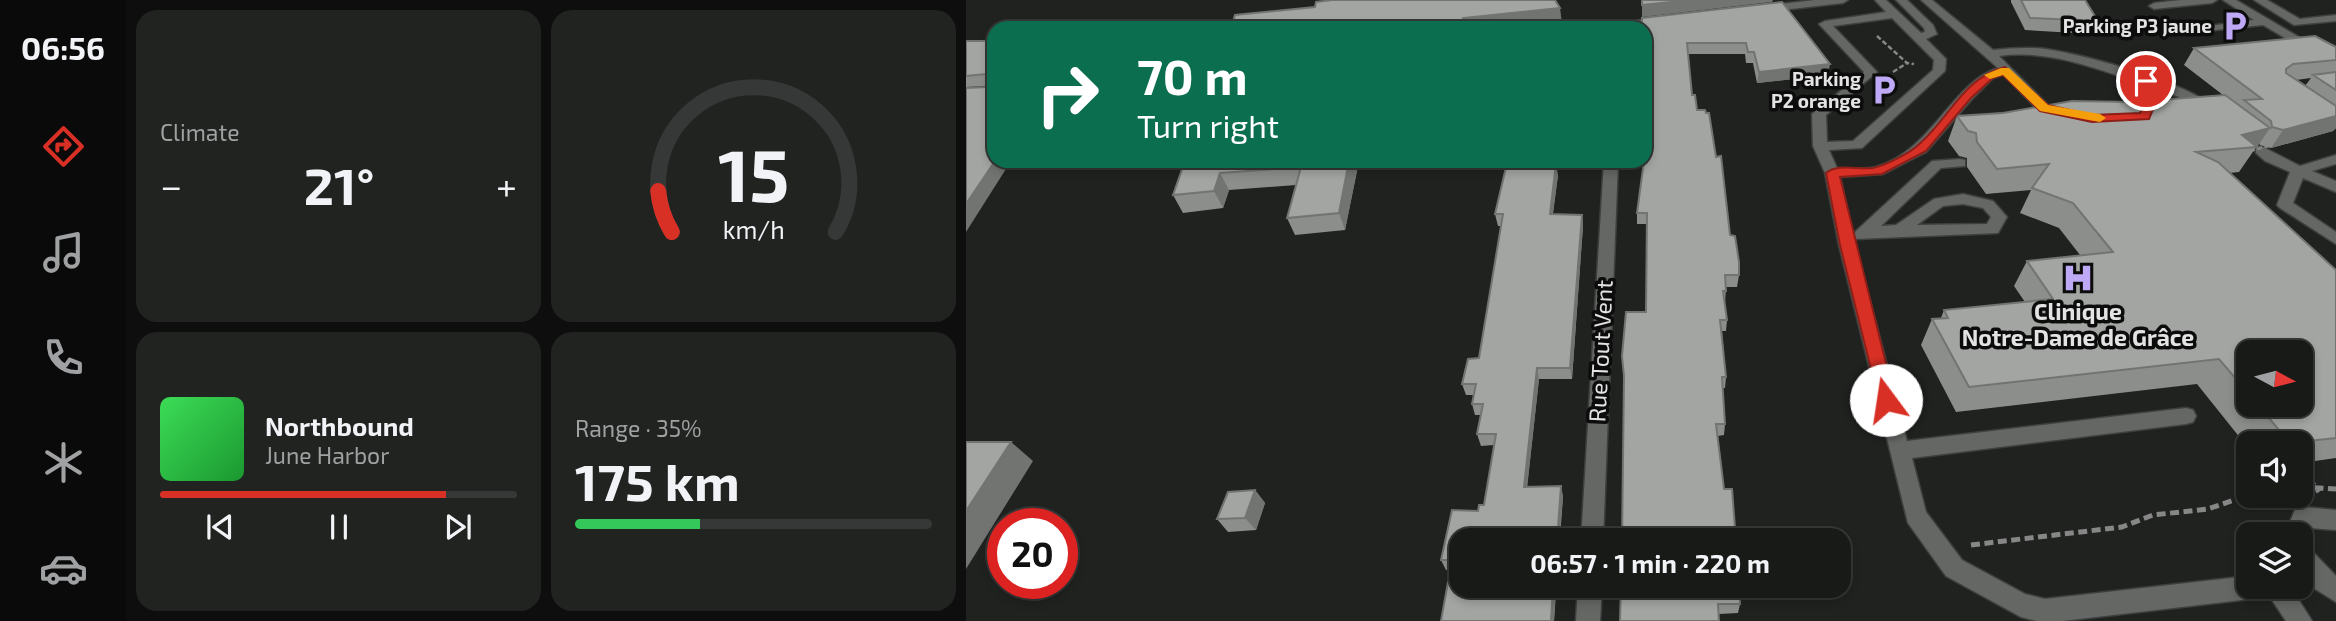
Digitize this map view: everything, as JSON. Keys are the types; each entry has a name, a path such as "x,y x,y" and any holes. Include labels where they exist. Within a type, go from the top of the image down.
{"street":[{"path":"1755,10 1843,0"},
{"path":"1820,146 1857,145 1939,71 1940,60 1917,38 1898,7 1880,0"},
{"path":"1926,0 1990,54 2044,108 2080,116"},
{"path":"2154,6 2211,0"},
{"path":"2228,0 2336,64"},
{"path":"2259,0 2298,23 2336,18"},
{"path":"1898,7 1825,24 1871,72 1819,114 1820,146 1832,173 1847,245 1916,516 1954,568 2021,605 2045,611 2085,614 2236,590"},
{"path":"1652,23 1672,20"},
{"path":"2201,30 2264,22"},
{"path":"2278,49 2305,46"},
{"path":"1990,54 2012,49 2069,56 2195,97 2227,123"},
{"path":"1832,173 1878,172 1922,149 1967,96 1989,75 2005,70"},
{"path":"2131,117 2145,117 2152,97 2146,81"},
{"path":"2261,149 2270,158 2336,187"},
{"path":"2298,171 2336,159"},
{"path":"1847,245 1868,231 1937,164 1960,163"},
{"name":"Rue Tout Vent","path":"1593,528 1611,168"},
{"path":"2298,171 2285,205 2336,239"},
{"path":"1868,231 1897,232 1992,229 1999,216 1988,204 1963,199 1939,202 1897,232"},
{"path":"1899,451 2186,416"},
{"path":"2301,522 2303,517 2336,520"},
{"path":"1588,621 1589,598"},
{"path":"2285,599 2300,621"}],"path":[{"path":"2313,488 2336,489"},
{"path":"1939,547 2048,538 2122,527 2152,515 2208,509 2236,499"}],"building":[{"path":"1555,0 1560,8 1463,18 1464,21 1233,21 1235,15 1315,7 1316,2"},
{"path":"1642,0 1690,0 1642,5"},
{"path":"2021,0 2085,0 2098,21 2030,18"},
{"path":"1782,2 1830,64 1759,72 1754,52 1748,52 1746,43 1687,43 1692,95 1695,95 1697,110 1709,113 1716,157 1721,156 1730,235 1735,236 1739,262 1739,275 1725,275 1726,291 1723,291 1727,320 1720,320 1726,377 1722,377 1725,424 1716,424 1724,489 1732,489 1735,528 1622,528 1622,356 1626,312 1646,312 1647,213 1637,213 1643,168 1652,168 1652,21 1642,21 1642,18"},
{"path":"2315,36 2336,47 2336,60 2293,64 2286,69 2286,73 2336,106 2336,116 2283,130 2272,127 2271,121 2244,100 2262,99 2194,48"},
{"path":"966,41 987,41 987,75 966,76"},
{"path":"2336,72 2336,90 2313,75"},
{"path":"987,84 987,168 990,168 966,204 966,88 986,87"},
{"path":"2225,95 2270,128 2242,135 2257,147 2196,152 2218,162 2336,270 2336,438 2313,440 2313,431 2280,431 2268,417 2314,416 2314,340 2236,340 2236,379 2219,359 1969,387 1932,319 1948,318 1944,310 2053,299 2027,261 2113,252 2073,203 2032,188 2049,164 1997,169 1977,142 1976,133 1968,131 1957,116 2003,113 2072,101 2133,102"},
{"path":"1183,168 1288,168 1220,173 1214,191 1173,195"},
{"path":"1301,168 1348,168 1339,213 1287,218"},
{"path":"1506,168 1555,168 1550,214 1582,215 1570,368 1537,368 1524,487 1561,486 1558,528 1449,528 1449,560 1441,560 1452,510 1478,511 1479,505 1484,505 1496,434 1477,434 1483,404 1472,404 1476,384 1462,384 1468,359 1479,358 1503,214 1495,214"},
{"path":"966,442 1011,442 966,511"},
{"path":"1255,490 1245,518 1217,519 1228,492"},
{"path":"1449,577 1449,598 1552,598 1551,621 1441,621"},
{"path":"1621,598 1740,598 1740,604 1718,604 1719,621 1620,621"}],"slow traffic":[{"path":"1990,75 2005,70 2044,108 2100,118"}],"place":[{"name":"Parking P3 jaune","path":"2235,26"},
{"name":"Parking P2 orange","path":"1884,90"},
{"name":"Clinique Notre-Dame de Grâce","path":"2078,278"}],"route":[{"path":"1886,400 1832,173 1878,172 1922,149 1967,96 1989,75 2005,70 2044,108 2092,118 2145,117 2152,97 2146,81"}]}
